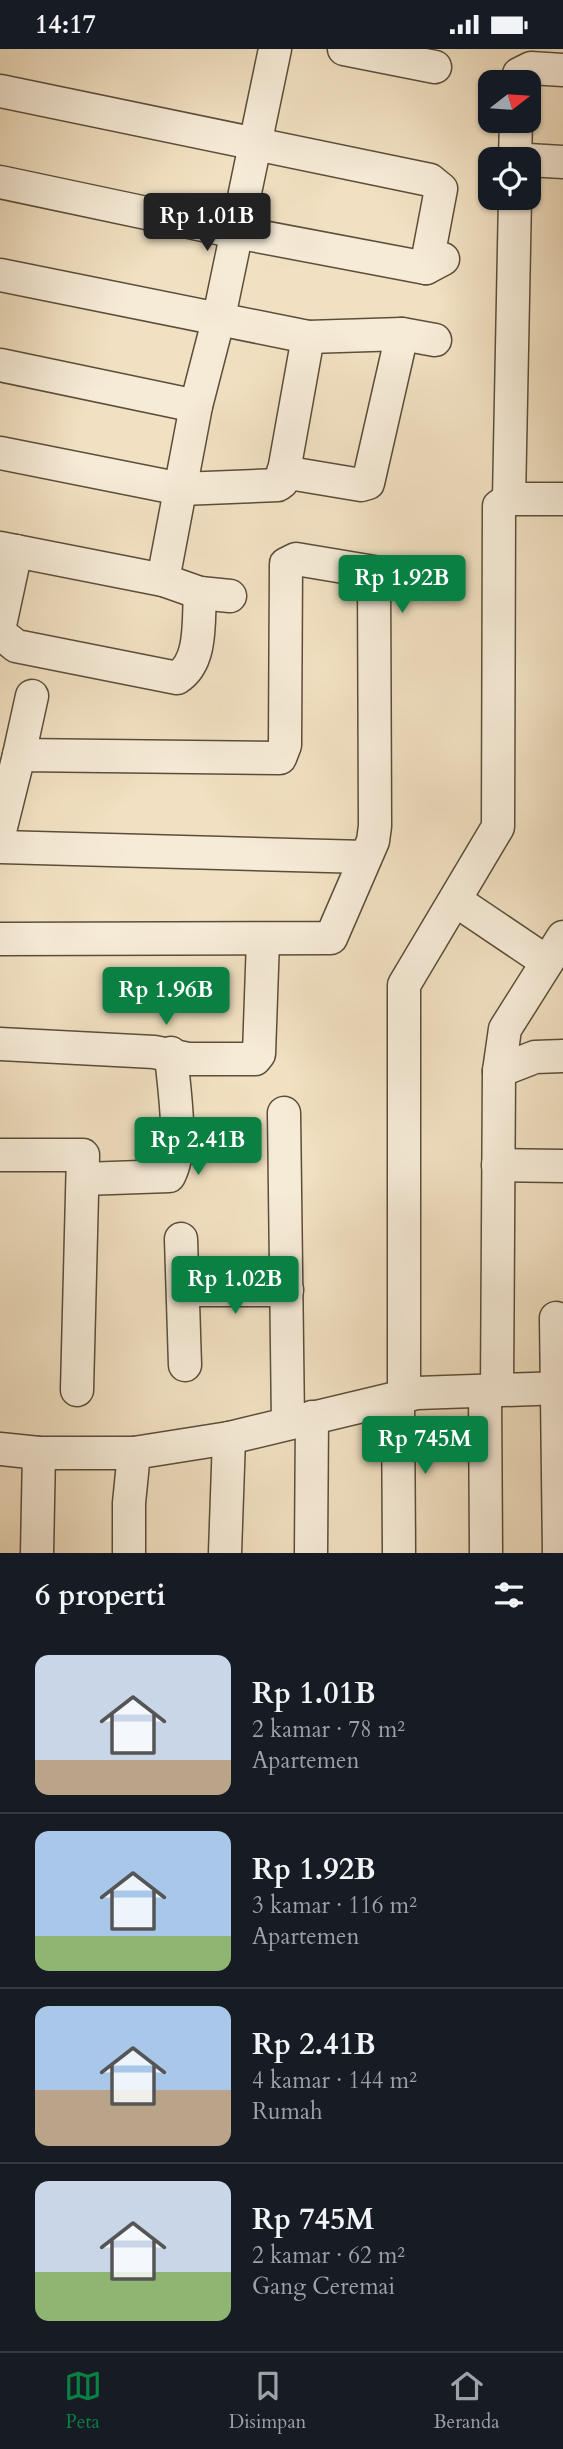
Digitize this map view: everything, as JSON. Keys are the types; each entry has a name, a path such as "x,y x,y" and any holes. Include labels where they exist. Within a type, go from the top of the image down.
{"street":[{"path":"163,580 196,406 219,317 275,49"},
{"path":"344,49 436,67"},
{"path":"527,70 563,70"},
{"path":"0,91 438,184 441,189 438,262 236,232 0,182"},
{"path":"541,161 563,162"},
{"path":"509,499 515,210"},
{"path":"0,275 308,337 402,334 435,340"},
{"path":"283,472 361,485 368,483 402,334"},
{"path":"0,453 181,489 273,487 282,482 308,337"},
{"path":"0,365 196,406"},
{"path":"399,1553 404,985 494,837 500,814 499,508 509,499 563,499"},
{"path":"0,625 8,550 163,580 215,594 194,660 187,672 177,678 16,646 0,633"},
{"path":"0,939 331,938 375,826 376,576 369,569 296,559 286,564 285,751 280,758 19,755"},
{"path":"0,831 32,696"},
{"path":"0,846 365,857"},
{"path":"455,899 555,950 505,1029 499,1071 486,1553"},
{"path":"0,1044 171,1053 188,1059 255,1059 259,1053 263,940"},
{"path":"83,1179 169,1176 177,1143 171,1053"},
{"path":"499,1071 535,1057 563,1056"},
{"path":"284,1113 287,1290 311,1553"},
{"path":"0,1155 83,1155 77,1390"},
{"path":"498,1165 563,1166"},
{"path":"181,1239 185,1365"},
{"path":"184,1290 287,1290"},
{"path":"556,1318 559,1387 559,1553"},
{"path":"0,1449 39,1453 134,1453 229,1438 430,1392 559,1387"},
{"path":"225,1553 229,1438"},
{"path":"37,1553 39,1453"},
{"path":"129,1553 129,1503 134,1453"}]}
